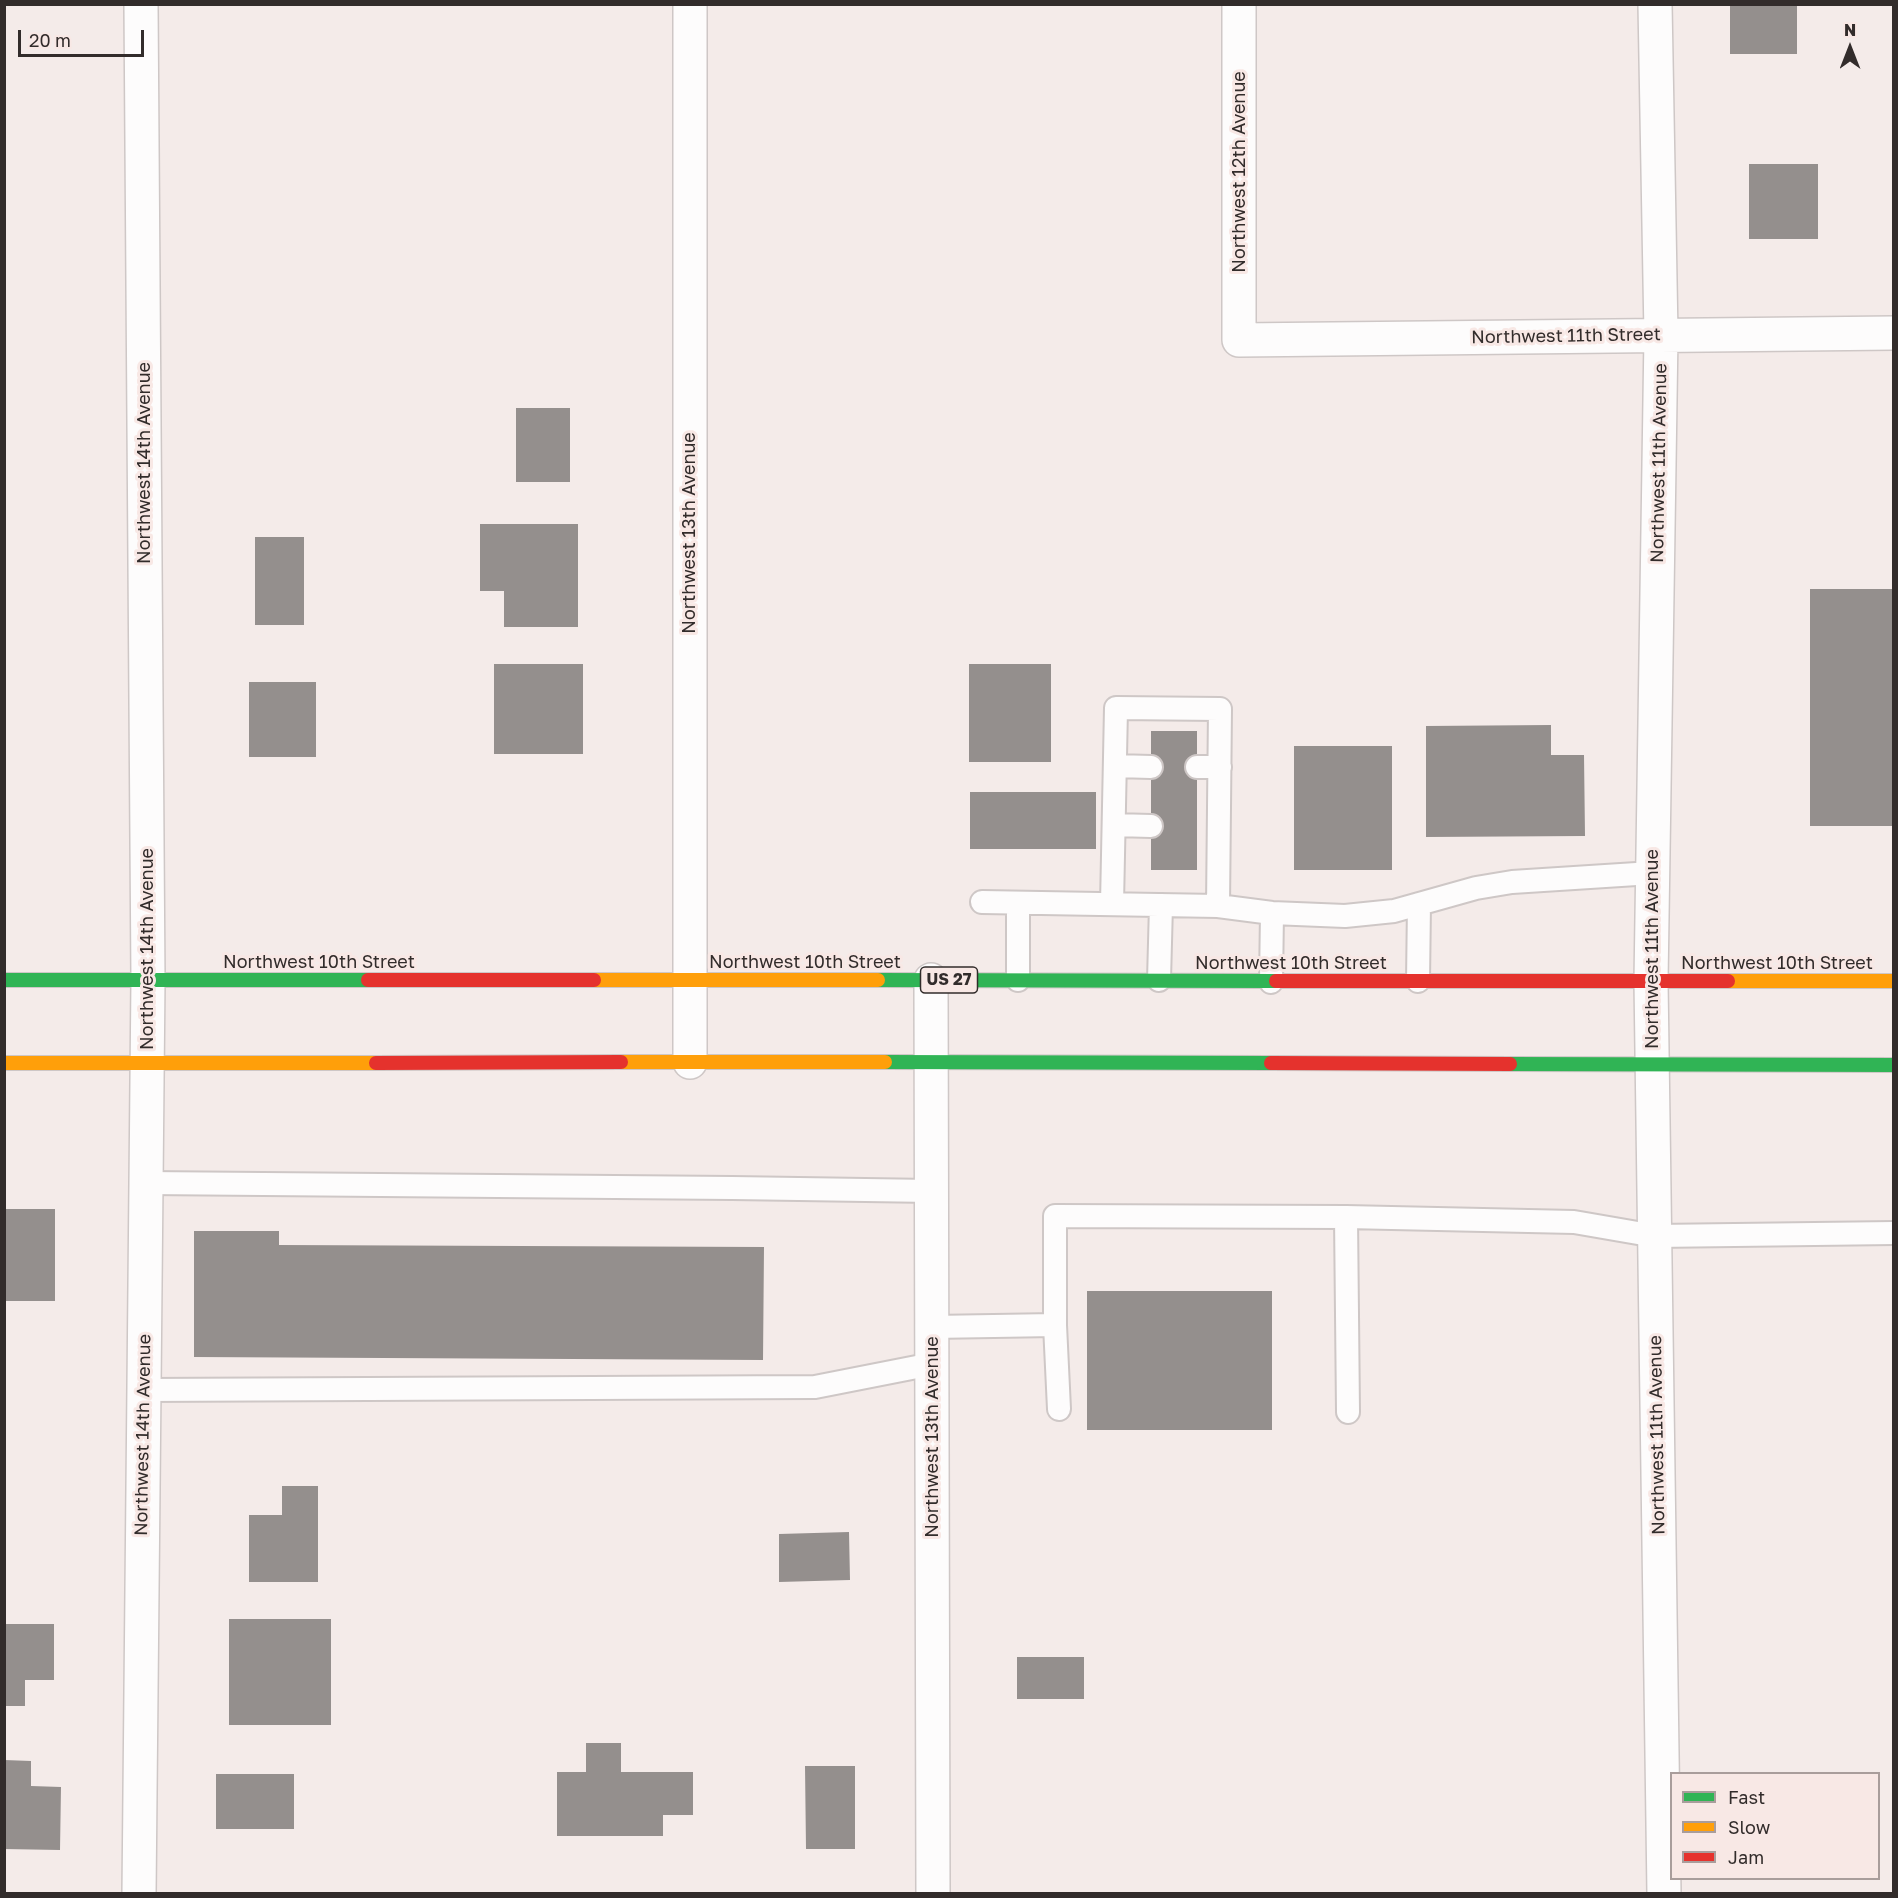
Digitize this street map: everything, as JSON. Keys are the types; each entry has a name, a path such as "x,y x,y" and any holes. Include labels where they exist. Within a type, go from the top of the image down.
{"highway":[{"name":"Northwest 10th Street","path":"4,980 1893,981"},
{"path":"4,1063 931,1062 1893,1065"}],"street":[{"name":"Northwest 14th Avenue","path":"139,1893 148,980 141,4"},
{"name":"Northwest 13th Avenue","path":"690,4 690,1062"},
{"name":"Northwest 12th Avenue","path":"1239,4 1239,340"},
{"name":"Northwest 11th Avenue","path":"1655,4 1661,335 1651,981 1664,1893"},
{"name":"Northwest 11th Street","path":"1239,340 1893,333"},
{"name":"Northwest 13th Avenue","path":"931,980 933,1893"}],"lane":[{"path":"1112,904 1116,708 1220,710 1220,766 1208,826 1218,906"},
{"path":"1115,766 1151,766"},
{"path":"1197,767 1220,766"},
{"path":"1113,825 1151,826"},
{"path":"982,902 1218,906 1272,913 1345,916 1394,911 1476,888 1512,882 1652,873"},
{"path":"1018,904 1018,980"},
{"path":"1418,981 1419,904"},
{"path":"1159,980 1161,905"},
{"path":"1271,982 1272,913"},
{"path":"146,1184 708,1187 932,1191"},
{"path":"1059,1409 1056,1216 1346,1217 1574,1222 1655,1236 1893,1233"},
{"path":"1346,1217 1348,1413"},
{"path":"932,1327 1056,1325"},
{"path":"144,1390 815,1387 932,1364"}],"building":[{"path":"1730,4 1797,4 1797,54 1730,54"},
{"path":"1749,164 1818,164 1818,239 1749,239"},
{"path":"516,408 570,408 570,482 516,482"},
{"path":"480,524 578,524 578,627 504,627 504,591 480,591"},
{"path":"255,537 304,537 304,625 255,625"},
{"path":"1810,589 1894,589 1894,826 1810,826"},
{"path":"494,664 583,664 583,754 494,754"},
{"path":"969,664 1051,664 1051,762 969,762"},
{"path":"249,682 316,682 316,757 249,757"},
{"path":"1551,725 1551,755 1584,755 1585,836 1426,837 1426,726"},
{"path":"1151,731 1197,731 1197,870 1151,870"},
{"path":"1294,746 1392,746 1392,870 1294,870"},
{"path":"970,792 1096,792 1096,849 970,849"},
{"path":"4,1209 55,1209 55,1301 4,1301"},
{"path":"194,1231 279,1231 279,1245 764,1247 763,1360 194,1357"},
{"path":"1087,1291 1272,1291 1272,1430 1087,1430"},
{"path":"282,1486 318,1486 318,1582 249,1582 249,1515 282,1515"},
{"path":"849,1532 850,1580 779,1582 779,1534"},
{"path":"229,1619 331,1619 331,1725 229,1725"},
{"path":"4,1624 54,1624 54,1680 25,1680 25,1706 4,1706"},
{"path":"1017,1657 1084,1657 1084,1699 1017,1699"},
{"path":"586,1743 621,1743 621,1772 693,1772 693,1815 663,1815 663,1836 557,1836 557,1772 586,1772"},
{"path":"4,1760 31,1761 31,1786 61,1787 60,1850 4,1849"},
{"path":"805,1766 855,1766 855,1849 806,1849"},
{"path":"216,1774 294,1774 294,1829 216,1829"}],"traffic: fast":[{"path":"4,980 368,980"},
{"path":"878,980 1276,981"},
{"path":"885,1062 1271,1063"},
{"path":"1510,1064 1894,1065"}],"traffic: slow":[{"path":"594,980 878,980"},
{"path":"1728,981 1894,981"},
{"path":"621,1062 885,1062"},
{"path":"4,1063 376,1063"}],"traffic: jam":[{"path":"368,980 594,980"},
{"path":"1276,981 1728,981"},
{"path":"376,1063 621,1062"},
{"path":"1271,1063 1510,1064"}]}
